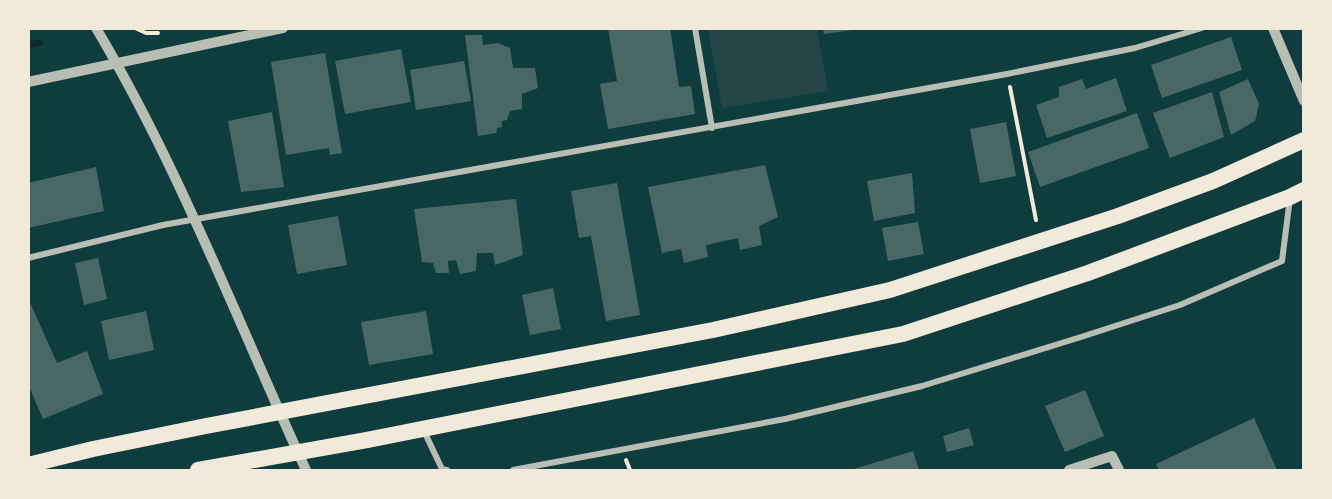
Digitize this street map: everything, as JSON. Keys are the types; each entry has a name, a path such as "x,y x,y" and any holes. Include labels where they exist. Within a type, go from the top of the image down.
{"highway":[{"path":"28,465 132,441 713,330 890,290 1118,216 1213,181 1304,140"},
{"path":"198,471 903,334 1088,273 1297,194"}],"street":[{"path":"96,28 116,62 195,220 306,471"},
{"path":"28,82 283,28"},
{"path":"694,28 712,128"},
{"path":"28,258 163,225 1008,74 1135,48 1202,28"},
{"path":"1272,28 1304,101"},
{"path":"513,471 785,419 899,391 1081,338 1180,305 1282,261 1297,194"},
{"path":"423,429 442,469 447,471"},
{"path":"1069,471 1112,456 1119,471"}],"path":[{"path":"135,28 146,33 159,33"},
{"path":"1008,74 1036,220"}],"shaded area":[{"path":"708,29 817,29 828,91 722,108"}],"building":[{"path":"608,28 670,28 679,87 691,86 695,114 608,129 600,84 617,81"},
{"path":"823,28 852,28 852,30 824,34"},
{"path":"465,35 482,35 483,45 498,43 510,48 513,68 535,68 538,88 522,94 522,109 510,111 507,120 502,121 502,127 497,128 496,133 478,136"},
{"path":"1231,37 1242,70 1162,98 1151,65"},
{"path":"401,49 411,102 345,114 335,61"},
{"path":"325,53 342,153 330,155 329,148 286,155 271,62"},
{"path":"464,61 471,101 416,110 410,70"},
{"path":"1116,78 1127,111 1047,138 1036,105 1059,97 1059,87 1082,79 1086,89"},
{"path":"1248,79 1259,104 1255,121 1231,135 1219,92"},
{"path":"1212,92 1224,137 1170,158 1153,113"},
{"path":"272,112 284,187 241,192 228,121"},
{"path":"1137,113 1149,148 1040,187 1028,152"},
{"path":"1006,122 1016,176 980,183 970,129"},
{"path":"765,165 778,217 759,226 762,245 740,250 738,238 706,245 708,257 684,263 681,249 662,253 648,187"},
{"path":"96,167 104,211 28,228 28,183"},
{"path":"912,173 915,213 874,221 867,181"},
{"path":"617,183 640,315 606,321 591,236 579,238 571,191"},
{"path":"516,199 523,255 495,265 493,253 477,253 476,271 460,274 456,260 448,261 449,273 436,273 433,263 422,262 414,209"},
{"path":"338,216 347,265 297,274 288,225"},
{"path":"918,222 924,254 888,261 882,228"},
{"path":"98,258 107,299 84,305 75,263"},
{"path":"553,288 561,329 530,335 522,295"},
{"path":"28,298 57,363 87,351 103,394 43,419 28,384"},
{"path":"146,311 154,350 109,360 101,321"},
{"path":"426,311 433,354 369,365 361,322"},
{"path":"1085,390 1104,436 1065,452 1045,406"},
{"path":"1254,418 1277,470 1159,470 1156,464"},
{"path":"969,428 974,445 947,452 943,436"},
{"path":"913,451 919,470 851,470"}],"waterway":[{"path":"28,45 39,43"}]}
